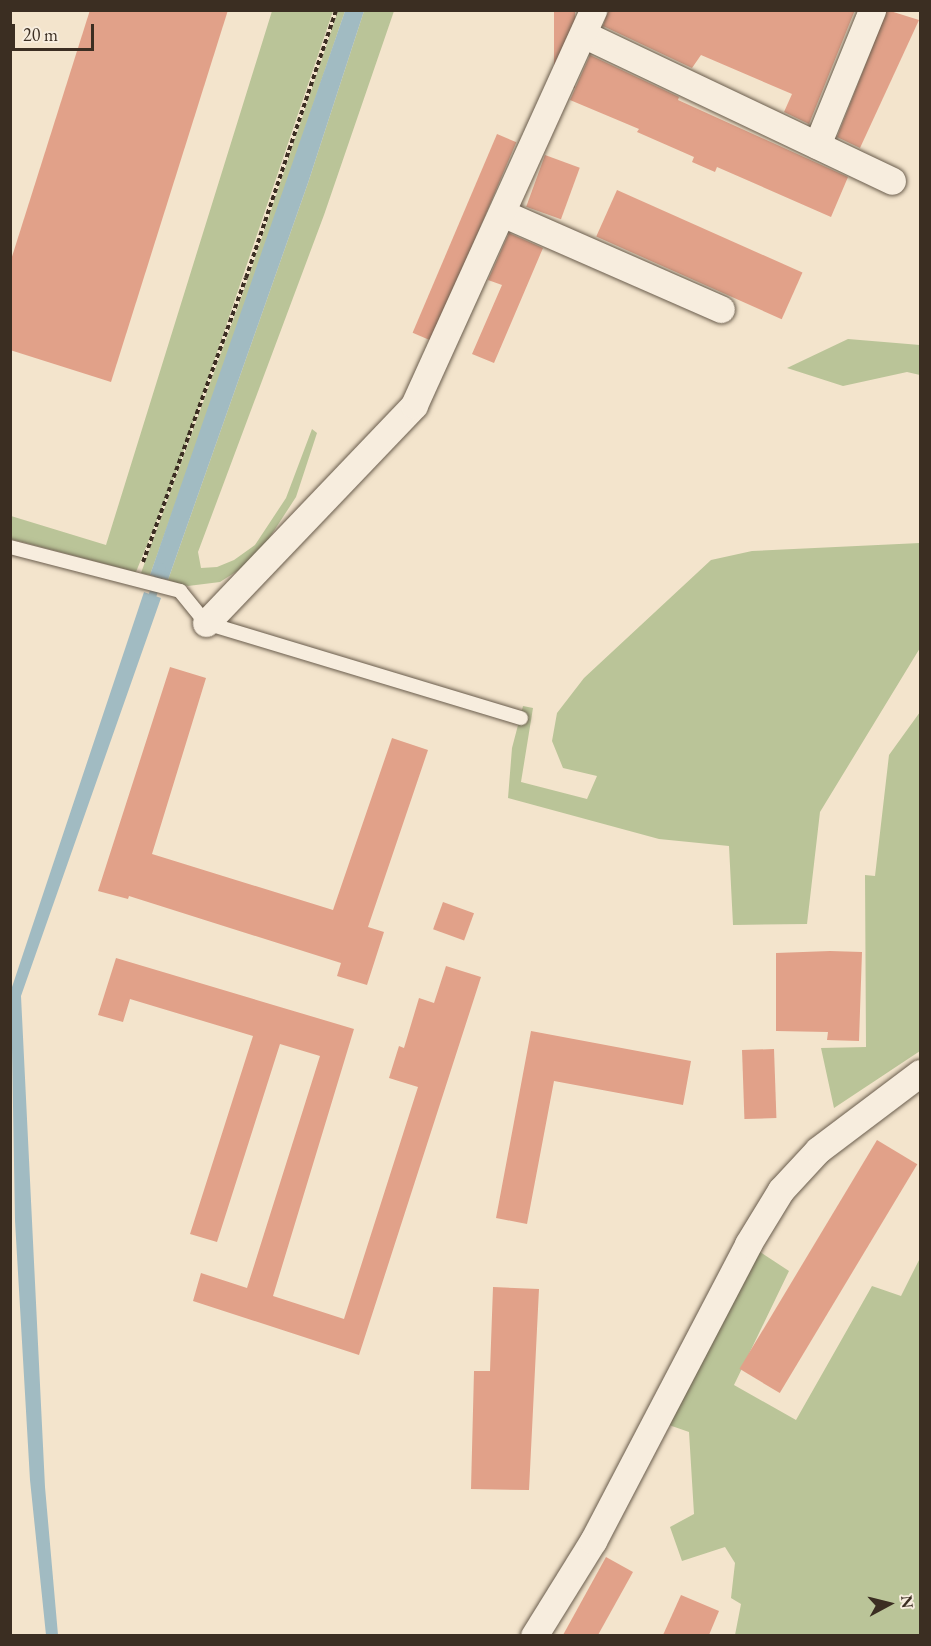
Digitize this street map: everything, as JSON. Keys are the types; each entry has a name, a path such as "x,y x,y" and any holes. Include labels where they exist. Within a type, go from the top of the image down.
{"street":[{"path":"817,145 872,10"},
{"path":"206,623 414,405 588,22 817,145 892,181"},
{"path":"502,213 721,309"},
{"path":"534,1635 593,1541 748,1244 782,1190 818,1150 921,1073"}],"lane":[{"path":"10,547 180,591 206,623 521,718"}],"path":[{"path":"136,580 179,471 336,10"}],"green space":[{"path":"272,11 333,11 177,470 136,572 11,539 11,516 106,545"},
{"path":"338,11 345,11 225,364 150,575 141,573 248,279"},
{"path":"364,11 394,11 324,215 198,552 201,568 217,567 234,560 255,545 286,498 312,429 317,433 296,497 268,540 242,568 220,582 188,586 168,580 308,183"},
{"path":"848,339 920,345 920,375 907,372 843,386 787,368"},
{"path":"920,543 920,648 820,812 807,924 733,925 729,846 659,839 508,798 512,748 523,706 533,708 521,782 587,799 597,776 563,768 552,741 557,713 584,678 711,560 752,551"},
{"path":"920,712 920,1051 834,1108 821,1048 866,1047 865,875 875,876 889,755"},
{"path":"757,1250 789,1271 734,1385 796,1420 872,1286 901,1296 920,1258 920,1635 735,1635 741,1604 731,1598 735,1563 725,1547 682,1561 670,1527 694,1514 689,1432 666,1424"}],"water":[{"path":"345,11 364,11 308,183 168,580 150,575"},
{"path":"144,592 161,598 21,996 45,1487 58,1635 46,1635 30,1480 15,1221 11,990"}],"building":[{"path":"90,10 228,10 111,382 10,350 10,263"},
{"path":"554,10 575,10 575,88 554,88"},
{"path":"608,10 855,10 809,124 784,112 792,94 701,55 692,68 603,26"},
{"path":"887,10 919,20 860,148 837,137"},
{"path":"590,55 679,97 678,100 848,177 831,217 717,167 715,172 692,162 694,157 637,132 639,129 570,100"},
{"path":"497,134 516,142 432,341 413,333"},
{"path":"545,155 580,168 561,219 526,207"},
{"path":"617,190 802,273 782,319 596,237"},
{"path":"509,233 543,248 494,363 472,354 502,285 488,280"},
{"path":"170,667 206,678 152,854 333,910 392,738 428,750 368,927 384,932 367,985 337,976 341,963 129,896 128,899 98,891"},
{"path":"443,902 474,913 464,941 433,929"},
{"path":"862,952 859,1041 827,1040 828,1032 776,1031 776,953"},
{"path":"116,958 354,1029 273,1296 344,1319 418,1087 389,1078 399,1046 404,1048 419,998 434,1003 446,966 481,977 359,1355 193,1301 201,1273 247,1288 320,1056 280,1044 217,1242 190,1234 253,1036 130,999 123,1022 98,1015"},
{"path":"531,1031 691,1061 683,1105 554,1081 527,1224 496,1218"},
{"path":"774,1049 776,1118 744,1119 742,1050"},
{"path":"877,1140 917,1164 780,1393 739,1369"},
{"path":"493,1287 539,1289 529,1490 471,1489 474,1371 490,1371"},
{"path":"606,1557 633,1572 598,1635 563,1635"},
{"path":"681,1595 719,1611 709,1635 663,1635"}],"waterway":[{"path":"149,606 162,567"}]}
